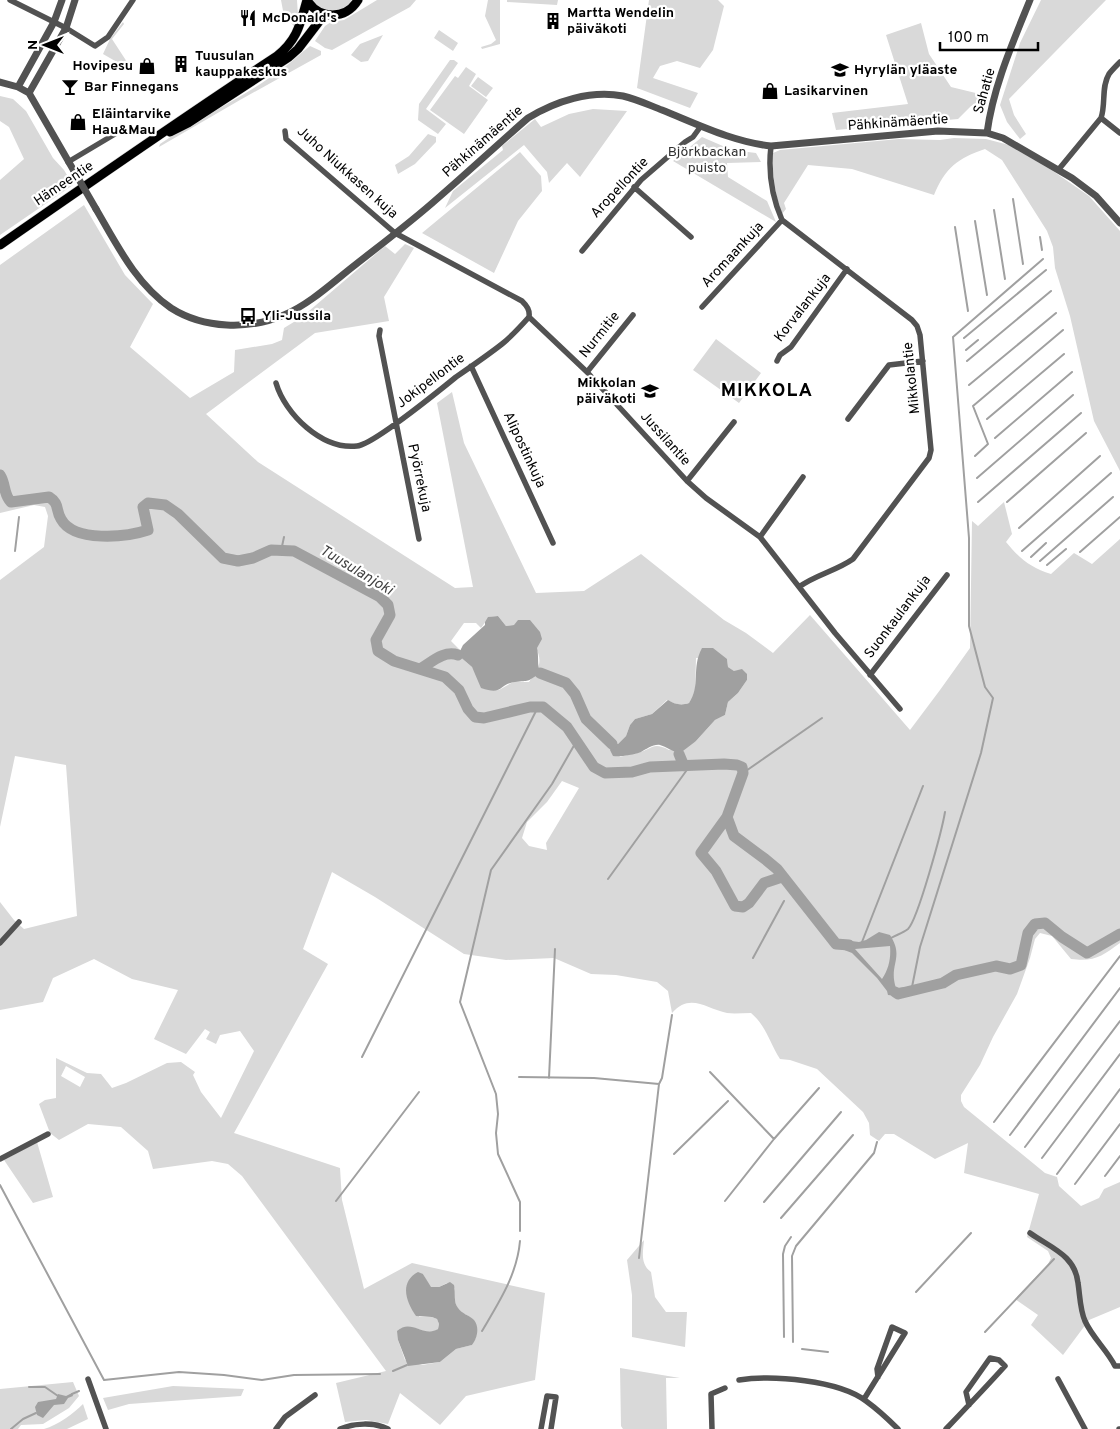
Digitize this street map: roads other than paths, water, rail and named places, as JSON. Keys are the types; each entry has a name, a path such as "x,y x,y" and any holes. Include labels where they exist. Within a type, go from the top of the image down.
{"main road":[{"path":"307,0 315,10 324,15 340,15 359,1"},
{"name":"Hämeentie","path":"0,245 287,48 300,26 307,0"},
{"name":"Hämeentie","path":"144,146 188,123 289,58 324,15"}],"street":[{"path":"10,0 66,28 95,46 108,37 133,0"},
{"path":"18,87 54,22 62,0"},
{"path":"0,82 18,87 29,93 66,28 75,0"},
{"name":"Sahatie","path":"987,133 989,119 1008,55 1030,0"},
{"path":"1059,169 1101,118 1104,112 1105,84 1108,74 1120,62"},
{"name":"Pähkinämäentie","path":"29,93 131,268 153,294 172,308 192,319 215,324 237,326 252,324 267,321 294,310 324,289 437,199 528,118 545,107 584,96 622,96 754,144 770,146 938,132 987,133 1003,138 1059,169 1096,196 1120,223"},
{"path":"1101,118 1120,133"},
{"name":"Aropellontie","path":"582,251 634,187 693,137 701,126"},
{"name":"Juho Niukkasen kuja","path":"285,130 286,139 395,233"},
{"path":"68,162 120,132"},
{"path":"770,146 773,192 776,207 782,220"},
{"path":"634,187 691,237"},
{"name":"Mikkolantie","path":"782,220 848,269 917,326 923,361 931,454 853,559 807,581 799,588"},
{"name":"Aromaankuja","path":"702,306 782,220"},
{"name":"Jussilantie","path":"395,233 522,301 530,312 529,317 587,372 687,481 706,498 760,537 834,634 900,709"},
{"name":"Korvalankuja","path":"777,361 780,355 791,347 848,269"},
{"name":"Nurmitie","path":"587,372 632,315"},
{"name":"Jokipellontie","path":"276,383 279,395 305,427 318,437 339,445 360,446 395,423 502,344 529,317"},
{"name":"Pyörrekuja","path":"380,330 378,336 419,539"},
{"path":"848,419 889,365 923,361"},
{"name":"Alipostinkuja","path":"471,366 553,543"},
{"path":"687,481 734,422"},
{"path":"760,537 804,477"},
{"name":"Suonkaulankuja","path":"870,675 947,575"},
{"path":"0,943 19,922"},
{"path":"0,1159 48,1134"},
{"path":"1030,1234 1064,1255 1074,1266 1077,1274 1081,1309 1085,1321 1115,1366 1120,1366"},
{"path":"864,1399 878,1377 905,1333 892,1327 876,1369 878,1377"},
{"path":"946,1429 969,1405 1006,1366 999,1360 990,1358 966,1392 969,1405"},
{"path":"739,1380 759,1377 832,1385 864,1399 898,1429"},
{"path":"88,1379 106,1429"},
{"path":"1058,1379 1086,1429"},
{"path":"712,1429 712,1394 725,1388"},
{"path":"276,1429 285,1417 314,1395"},
{"path":"541,1429 547,1396 556,1397 551,1429"},
{"path":"340,1429 365,1424 383,1426 388,1429"}],"waterway":[{"path":"1013,199 1023,264"},
{"path":"994,210 1005,279"},
{"path":"975,221 987,295"},
{"path":"955,227 968,311"},
{"path":"1040,237 1042,250"},
{"path":"911,992 920,947 981,753 993,698 985,687 969,626 969,538 953,337 1043,259"},
{"path":"964,338 1046,270"},
{"path":"967,361 1051,291"},
{"path":"969,385 1056,313"},
{"path":"975,456 988,444 973,406 1063,330"},
{"path":"966,350 978,340"},
{"path":"987,419 1064,354"},
{"path":"995,438 1072,372"},
{"path":"977,478 1073,395"},
{"path":"978,502 1081,413"},
{"path":"1007,502 1086,433"},
{"path":"1019,528 1100,456"},
{"path":"1022,551 1111,473"},
{"name":"Tuusulanjoki","path":"0,475 11,502 49,497 55,502 61,519 68,527 77,532 89,535 115,536 148,530 143,507 148,503 165,505 178,514 223,558 238,561 253,558 271,550 294,551 380,597 388,605 390,615 376,640 378,651 394,661 445,677 459,690 468,709 475,717 484,718 530,707 543,707 567,727 594,767 605,773 632,772 650,767 724,764 742,767 743,773 727,817 734,836 777,869 836,944 849,945"},
{"path":"1040,561 1113,497"},
{"path":"15,551 19,517"},
{"path":"1080,552 1120,517"},
{"path":"281,551 284,537"},
{"path":"1031,557 1046,543"},
{"path":"1047,565 1066,549"},
{"path":"420,669 443,655 458,655"},
{"path":"540,673 566,683 575,694 586,719 612,744"},
{"path":"362,1057 538,707"},
{"path":"743,773 822,718"},
{"path":"520,1231 520,1202 498,1154 496,1094 460,1002 491,870 552,784 576,742"},
{"path":"679,754 684,766"},
{"path":"608,879 689,767"},
{"path":"862,942 923,786"},
{"path":"891,938 908,929 918,909 945,812"},
{"name":"Tuusulanjoki","path":"727,817 701,853 716,871 735,906 743,907 749,903 764,883 782,877"},
{"path":"753,958 784,901"},
{"name":"Tuusulanjoki","path":"895,992 898,994 943,983 956,975 996,966 1010,969 1021,965 1028,933 1035,924 1045,923 1062,937 1087,953 1120,934"},
{"path":"549,1078 555,949"},
{"path":"994,1122 1120,956"},
{"path":"1010,1135 1120,988"},
{"path":"659,1084 662,1078 672,1015"},
{"path":"1025,1147 1120,1021"},
{"path":"1042,1158 1120,1054"},
{"path":"710,1072 774,1139"},
{"path":"519,1077 594,1078 659,1084 639,1258"},
{"path":"725,1201 774,1139 819,1088"},
{"path":"1057,1174 1120,1089"},
{"path":"336,1201 419,1092"},
{"path":"674,1154 728,1101"},
{"path":"764,1202 841,1112"},
{"path":"1075,1184 1120,1124"},
{"path":"781,1218 853,1135"},
{"path":"793,1342 792,1256 796,1246 874,1153 877,1142"},
{"path":"1105,1176 1120,1156"},
{"path":"0,1185 104,1380 179,1372 262,1380 294,1375 380,1374"},
{"path":"916,1292 971,1233"},
{"path":"784,1337 783,1254 785,1246 791,1237"},
{"path":"482,1331 501,1299 511,1277 520,1241"},
{"path":"985,1332 1054,1259"},
{"path":"802,1349 828,1352"},
{"path":"393,1371 407,1365"},
{"path":"29,1387 45,1387 58,1396"},
{"path":"72,1394 79,1391"},
{"path":"11,1429 23,1419 36,1413"}],"place":[{"name":"McDonald's","path":"248,18"},
{"name":"Martta Wendelin päiväkoti","path":"553,21"},
{"name":"Tuusulan kauppakeskus","path":"181,64"},
{"name":"Hovipesu","path":"147,66"},
{"name":"Hyrylän yläaste","path":"840,70"},
{"name":"Bar Finnegans","path":"70,87"},
{"name":"Lasikarvinen","path":"770,91"},
{"name":"Eläintarvike Hau&Mau","path":"78,122"},
{"name":"Yli-Jussila","path":"248,316"},
{"name":"Mikkolan päiväkoti","path":"650,391"}],"district":[{"name":"MIKKOLA","path":"767,391"}],"park label":[{"name":"Björkbackan puisto","path":"707,160"}]}
